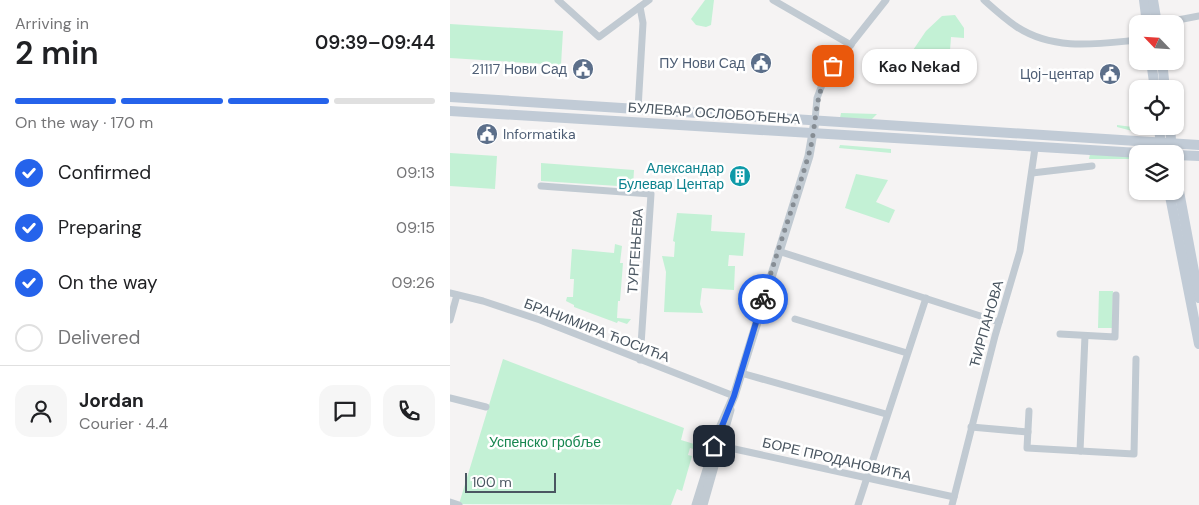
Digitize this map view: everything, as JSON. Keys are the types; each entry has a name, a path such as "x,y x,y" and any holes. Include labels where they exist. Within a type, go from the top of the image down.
{"main road":[{"path":"1144,0 1145,15"},
{"path":"1153,0 1156,15"},
{"name":"БУЛЕВАР ОСЛОБОЂЕЊА","path":"450,97 815,121 1129,147"},
{"name":"БУЛЕВАР ОСЛОБОЂЕЊА","path":"450,111 1035,148 1129,149"},
{"name":"БУЛЕВАР ОСЛОБОЂЕЊА","path":"1184,148 1199,146"},
{"name":"БУЛЕВАР ОСЛОБОЂЕЊА","path":"1184,153 1199,156"},
{"path":"1171,200 1199,344"},
{"path":"1181,200 1199,298"}],"street":[{"path":"558,0 599,37 649,0"},
{"path":"773,0 851,45"},
{"path":"703,505 724,417 741,373 808,156 814,133 818,98 825,77 886,0"},
{"path":"984,0 1018,28 1054,42 1099,45 1129,41"},
{"name":"БУЛЕВАР ОСЛОБОЂЕЊА","path":"638,109 643,23 640,6"},
{"path":"1184,19 1199,16"},
{"name":"ЋИРПАНОВА","path":"953,501 999,322 1020,251 1035,148"},
{"path":"1032,173 1092,166"},
{"name":"ТУРГЕЊЕВА","path":"541,186 651,194 640,360"},
{"path":"778,250 999,322"},
{"path":"450,320 454,294"},
{"name":"БРАНИМИРА ЋОСИЋА","path":"454,294 483,301 540,320 640,360 732,400"},
{"path":"1060,334 1115,337 1116,295"},
{"path":"858,505 886,414 926,298"},
{"path":"796,319 907,353"},
{"path":"1080,451 1085,336"},
{"path":"1029,411 1027,448 1134,454 1136,359"},
{"path":"741,373 886,414"},
{"path":"450,398 486,407"},
{"path":"971,427 1028,432"},
{"path":"696,505 718,446"},
{"name":"БОРЕ ПРОДАНОВИЋА","path":"718,446 953,501"},
{"path":"450,502 459,505"}],"green space":[{"path":"705,0 714,0 711,25 706,27 696,25 691,19"},
{"path":"955,15 964,28 964,38 951,37 948,79 926,82 918,79 920,68 907,59 926,31 942,16"},
{"path":"450,24 563,31 561,65 450,58"},
{"path":"841,113 877,114 872,119 840,118"},
{"path":"1117,125 1129,127 1129,130 1117,127"},
{"path":"840,145 891,149 891,153 839,148"},
{"path":"450,153 497,156 495,189 450,186"},
{"path":"1090,154 1129,156 1129,159 1089,159"},
{"path":"541,163 634,170 633,187 541,181"},
{"path":"856,174 888,180 876,202 895,210 889,223 845,208"},
{"path":"677,213 712,215 711,231 745,233 743,256 729,255 728,266 735,266 734,290 702,288 700,304 703,313 664,312 666,272 662,256 674,257 675,242 673,241"},
{"path":"615,244 622,246 620,263 623,263 617,318 631,319 627,324 618,321 617,323 574,307 574,305 566,301 567,297 573,297 574,279 570,279 572,249 614,253"},
{"path":"1099,291 1113,291 1112,328 1098,328"},
{"name":"Успенско гробље","path":"503,359 684,428 681,440 704,447 703,452 690,448 688,455 692,456 682,491 677,489 671,505 459,504"}],"way so far":[{"path":"763,299 808,156 814,133 818,94 825,77 833,66"}],"place":[{"name":"ПУ Нови Сад","path":"761,63"},
{"name":"Kao Nekad","path":"833,66"},
{"name":"21117 Нови Сад","path":"583,69"},
{"name":"Цој-центар","path":"1110,74"},
{"name":"Informatika","path":"487,134"},
{"name":"Александар Булевар Центар","path":"740,176"}],"route":[{"path":"714,446 734,396 763,299"}]}
